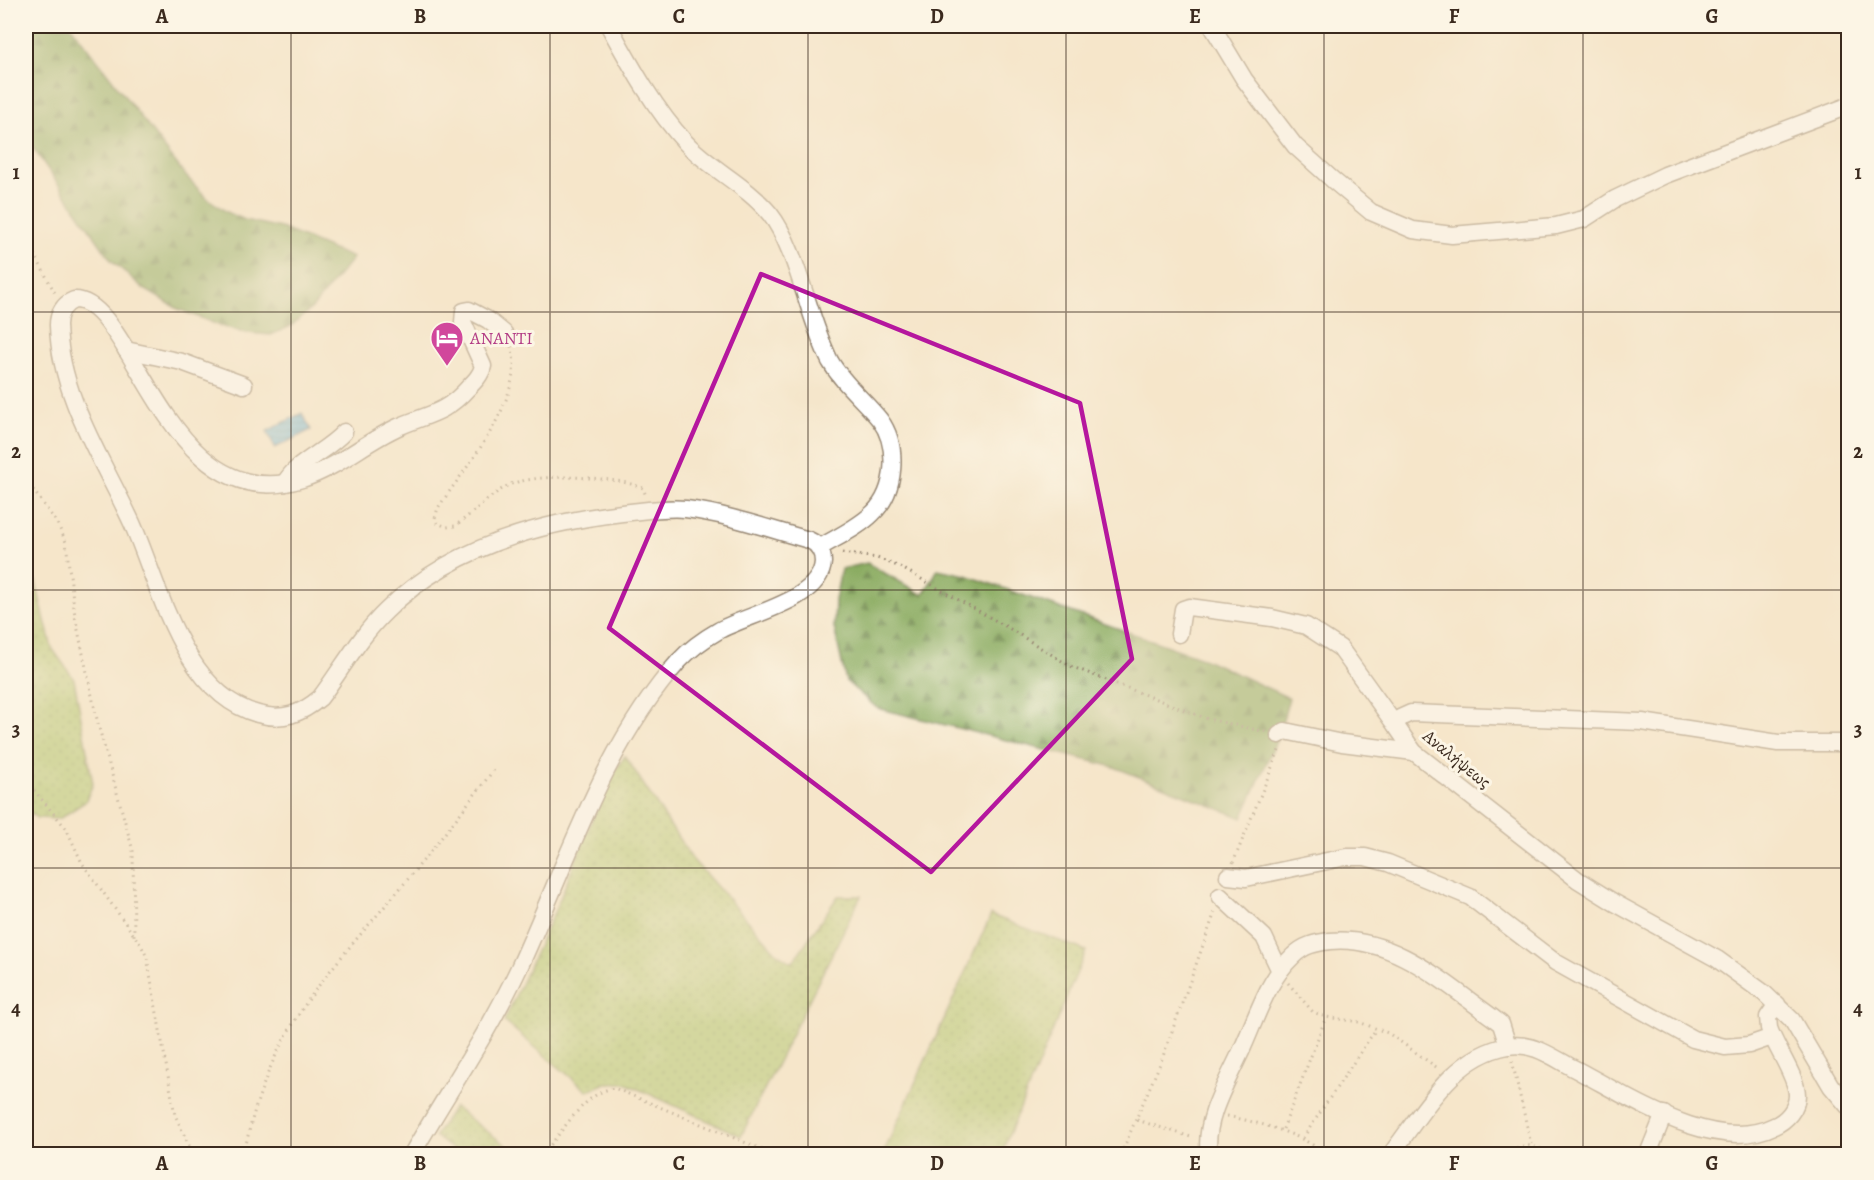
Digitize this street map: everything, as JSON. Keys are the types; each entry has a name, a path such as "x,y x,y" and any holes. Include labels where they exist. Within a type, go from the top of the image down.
{"street":[{"path":"609,26 631,65 687,143 747,190 771,215 783,238 818,336 831,363 846,384 881,422 891,444 890,480 877,508 862,522 821,551"},
{"path":"1212,26 1244,79 1295,146 1371,212 1413,230 1452,235 1556,226 1584,219 1615,199 1665,175 1848,106"},
{"path":"412,1155 490,1025 547,907 609,762 636,719 669,672 690,649 717,631 794,598 810,587 821,571 821,551 809,540 686,509 647,510 567,521 510,537 461,557 420,581 386,611 320,698 308,708 289,717 254,713 240,707 214,687 191,659 170,620 133,525 78,412 58,327 63,307 69,302 80,300 96,309 111,324 163,411 203,457 217,470 237,479 282,483 302,479 320,471 399,427 436,415 458,400 477,380 483,366 463,322 464,311 479,313 504,333"},
{"path":"126,350 182,362 244,385"},
{"path":"282,483 298,466 320,454 344,432"},
{"path":"1179,634 1183,609 1189,607 1272,618 1306,626 1340,648 1396,726"},
{"name":"Αναλήψεως","path":"1848,743 1778,743 1642,722 1411,712 1400,718 1396,726 1413,752 1578,880 1717,959 1777,1004 1792,1020 1831,1086 1848,1106"},
{"path":"1282,733 1413,752"},
{"path":"1228,876 1246,878 1346,856 1365,857 1388,863 1470,897 1555,962 1679,1032 1709,1044 1725,1047 1749,1045 1772,1037"},
{"path":"1220,896 1264,937 1280,971"},
{"path":"1208,1148 1215,1113 1268,991 1280,971 1305,946 1357,941 1392,951 1410,960 1501,1024 1508,1046"},
{"path":"1391,1155 1450,1077 1480,1055 1508,1046 1529,1046 1664,1114 1700,1129 1730,1134 1767,1130 1784,1121 1793,1108 1797,1095 1772,1037 1768,1017 1777,1004"},
{"path":"1648,1155 1664,1114"}],"path":[{"path":"26,238 63,307"},
{"path":"504,333 511,346 515,363 511,387 489,432 438,508 435,518 437,523 447,527 455,526 507,486 548,476 638,486 645,493 647,510"},
{"path":"26,480 57,523 66,542 75,616 98,724 133,851 134,937"},
{"path":"821,551 853,553 877,558 900,567 1007,627 1070,666 1198,715 1282,733 1265,789 1228,876"},
{"path":"244,1155 251,1116 263,1081 282,1041 311,992 430,853 496,767"},
{"path":"26,781 66,828 82,863 147,957 175,1115 193,1155"},
{"path":"1121,1155 1162,1059 1220,896"},
{"path":"1280,971 1300,999 1313,1012 1326,1017 1359,1022 1388,1033 1450,1077"},
{"path":"1283,1129 1326,1017"},
{"path":"1303,1138 1377,1029"},
{"path":"1508,1046 1531,1144"},
{"path":"543,1155 587,1102 602,1092 614,1088 773,1155"},
{"path":"1215,1113 1283,1129 1303,1138 1327,1155"},
{"path":"1137,1120 1208,1148"},
{"path":"1506,1155 1521,1145 1531,1144 1551,1155"}],"highlighted area":[{"path":"761,274 1080,403 1132,659 931,872 609,628"}],"green space":[{"path":"26,26 71,26 186,176 207,198 227,212 245,220 281,228 353,258 313,307 291,326 271,335 247,333 218,325 178,309 144,289 111,260 26,138"},
{"path":"867,563 923,595 938,569 966,575 1205,659 1289,698 1279,735 1242,818 1114,767 877,708 846,681 834,627 835,600 841,569"},
{"path":"26,574 35,580 52,648 74,679 93,784 85,802 59,819 37,818 26,810"},
{"path":"625,756 692,859 777,953 792,963 838,896 861,896 741,1136 625,1083 606,1083 587,1091 504,1021 557,906 608,780"},
{"path":"991,915 1086,951 1001,1154 883,1154"},
{"path":"454,1107 518,1154 459,1154 435,1136"}],"water":[{"path":"302,413 311,430 275,448 267,431"}],"place":[{"name":"ΑΝΑΝΤΙ","path":"447,367"}]}
